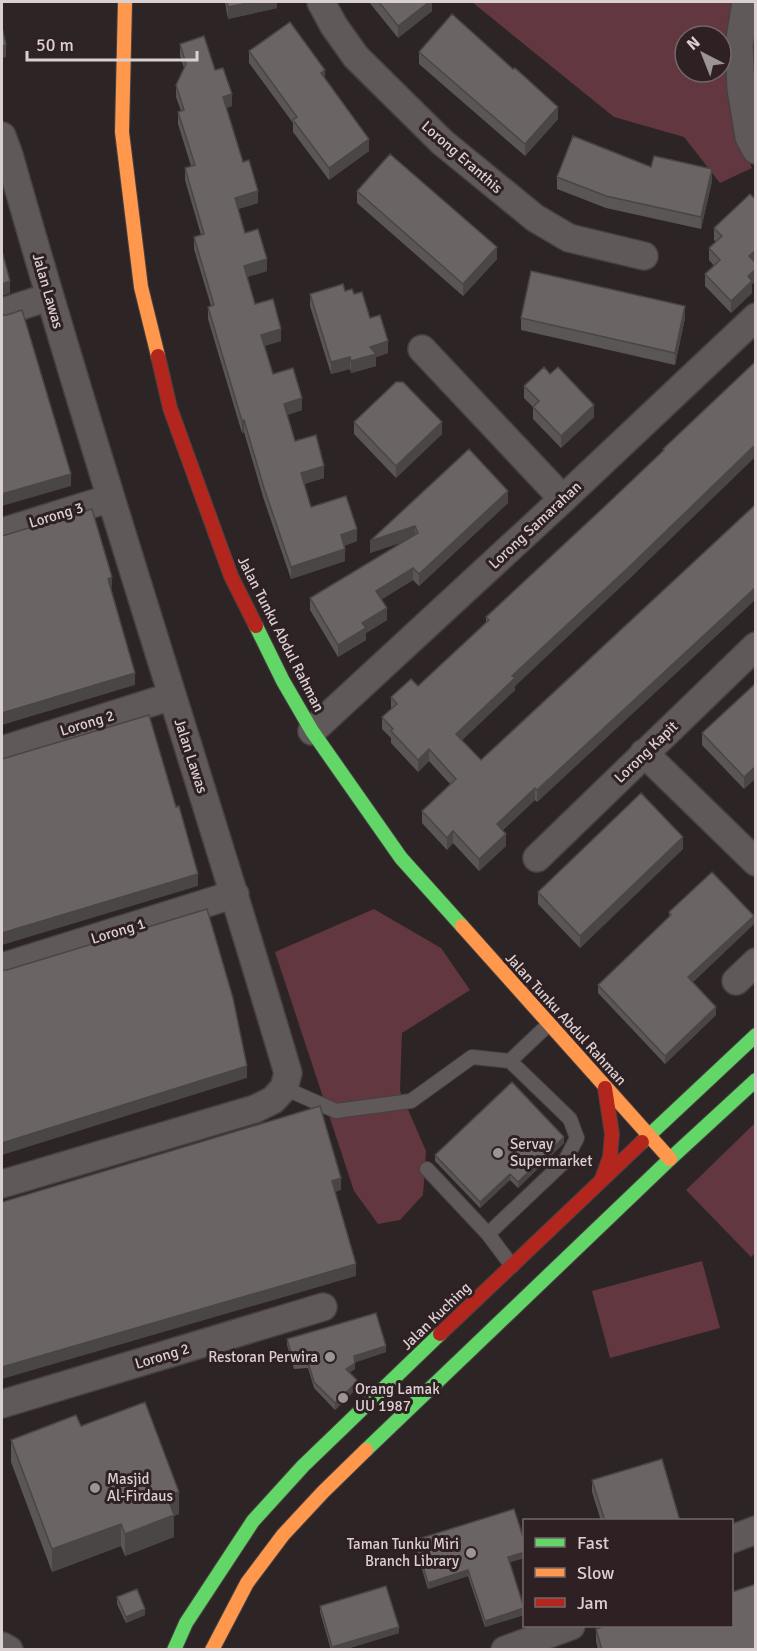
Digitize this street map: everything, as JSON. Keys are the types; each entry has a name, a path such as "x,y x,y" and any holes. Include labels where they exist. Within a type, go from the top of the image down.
{"street":[{"name":"Jalan Tunku Abdul Rahman","path":"125,2 122,132 141,287 170,408 231,576 283,681 312,731 402,858 670,1159"},
{"name":"Lorong Eranthis","path":"321,2 334,26 356,57 442,142 528,212 568,238 644,256"},
{"path":"747,2 739,45 741,89 749,137 756,150"},
{"name":"Jalan Lawas","path":"2,136 49,297 235,894 288,1073 284,1088"},
{"path":"2,312 49,297"},
{"name":"Lorong Samarahan","path":"312,731 756,317"},
{"path":"422,349 563,499"},
{"name":"Lorong 3","path":"2,532 111,498"},
{"name":"Lorong Kapit","path":"537,858 756,646"},
{"name":"Lorong 2","path":"2,750 172,696"},
{"path":"644,753 756,862"},
{"name":"Lorong 1","path":"2,967 235,894"},
{"path":"736,981 756,962"},
{"name":"Jalan Kuching","path":"174,1650 186,1623 253,1521 303,1466 648,1135 756,1035"},
{"path":"212,1650 247,1583 283,1535 323,1492 670,1159 756,1080"},
{"path":"2,1184 255,1108 273,1100 284,1088"},
{"path":"602,1179 610,1157 612,1134 605,1088 630,1097"},
{"path":"674,1097 696,1091"},
{"name":"Lorong 2","path":"2,1404 322,1308"},
{"path":"733,1539 756,1530"},
{"path":"505,1650 561,1636"},
{"path":"2,1646 9,1650"}],"lane":[{"path":"510,1061 549,1024"},
{"path":"284,1088 336,1111 411,1101 472,1057 510,1061 570,1119 577,1138 565,1161 488,1234"},
{"path":"428,1169 488,1234 512,1266"}],"shaded area":[{"path":"472,2 733,2 728,24 673,24 673,84 730,84 731,118 752,168 720,183 684,137 614,117"},
{"path":"374,909 441,948 470,990 402,1033 400,1091 426,1151 423,1195 400,1220 378,1224 354,1191 275,952"},
{"path":"755,1123 756,1252 751,1257 686,1190"},
{"path":"702,1261 720,1328 610,1358 592,1291"}],"building":[{"path":"227,2 253,2 228,7"},
{"path":"379,2 429,2 398,26"},
{"path":"452,14 558,107 525,144 419,52"},
{"path":"290,22 325,70 321,73 369,139 329,168 293,120 297,117 249,51"},
{"path":"2,27 6,45 2,46"},
{"path":"204,36 215,70 223,68 232,94 223,97 243,162 249,160 258,191 235,198 245,233 258,229 267,259 244,266 255,304 273,299 281,329 261,335 273,374 293,368 302,398 284,404 295,441 316,435 324,466 301,473 311,507 346,496 357,529 341,535 345,549 291,567 244,420 242,421 208,307 214,305 194,237 204,234 185,168 195,165 178,112 184,110 176,85 186,64 180,44"},
{"path":"573,136 651,167 654,156 712,169 701,217 606,196 557,177"},
{"path":"390,154 497,247 463,284 357,191"},
{"path":"750,194 756,200 756,250 749,256 756,263 756,269 748,276 752,281 731,301 705,274 720,260 709,248 722,236 714,228"},
{"path":"2,251 10,281 2,284"},
{"path":"531,271 685,306 675,353 521,318"},
{"path":"343,284 345,291 352,289 354,294 362,292 370,318 380,315 388,341 370,347 376,354 351,361 350,357 331,362 310,294"},
{"path":"22,310 71,474 2,494 2,315"},
{"path":"756,361 756,444 512,676 515,678 456,734 481,760 756,504 756,587 537,790 535,788 497,824 506,834 479,859 453,831 447,838 422,811 456,779 429,749 418,760 391,731 393,729 382,717 397,704 391,697 411,679 418,686 489,620 486,617"},
{"path":"544,367 550,374 558,367 594,405 561,436 533,407 539,401 524,386"},
{"path":"396,382 403,382 442,422 396,466 354,422"},
{"path":"469,449 508,491 419,574 413,568 376,591 387,608 362,623 366,628 338,645 310,598 418,533 415,526 370,541"},
{"path":"92,509 112,577 108,579 135,673 2,713 2,536"},
{"path":"756,683 756,766 744,777 702,733"},
{"path":"149,715 176,807 179,806 198,874 2,933 2,759"},
{"path":"641,793 683,837 580,936 538,892"},
{"path":"712,872 754,916 688,977 716,1007 665,1056 598,985 671,915 669,912"},
{"path":"207,909 233,998 247,1066 2,1143 2,970"},
{"name":"Servay Supermarket","path":"512,1082 564,1137 518,1182 510,1174 480,1202 435,1155"},
{"path":"320,1106 341,1178 332,1181 356,1264 2,1367 2,1202"},
{"name":"Restoran Perwira","path":"376,1313 386,1346 354,1356 355,1363 346,1369 358,1381 335,1403 314,1382 308,1362 294,1363 287,1339"},
{"name":"Masjid Al-Firdaus","path":"145,1402 179,1492 167,1496 174,1515 125,1534 121,1524 52,1549 11,1440 76,1415 81,1426"},
{"path":"662,1459 679,1519 604,1519 592,1480"},
{"name":"Taman Tunku Miri Branch Library","path":"514,1509 523,1537 523,1553 508,1557 523,1608 485,1621 468,1570 428,1583 415,1540"},
{"path":"756,1584 756,1650 602,1650 596,1629 603,1627 733,1627 733,1592"},
{"path":"386,1586 399,1627 332,1647 320,1606"},
{"path":"137,1589 145,1609 126,1617 117,1597"}],"traffic: fast":[{"path":"256,626 283,681 312,731 401,858 462,926"},
{"path":"642,1142 756,1035"},
{"path":"366,1450 670,1159 756,1080"},
{"path":"174,1650 186,1623 253,1521 303,1466 440,1334"}],"traffic: slow":[{"path":"125,2 122,132 141,287 158,356"},
{"path":"462,926 670,1159"},
{"path":"212,1650 247,1583 283,1535 366,1450"}],"traffic: jam":[{"path":"158,356 170,408 231,576 256,626"},
{"path":"602,1179 610,1157 612,1134 605,1088"},
{"path":"440,1334 642,1142"}],"place":[{"name":"Servay Supermarket","path":"498,1153"},
{"name":"Restoran Perwira","path":"330,1357"},
{"name":"Orang Lamak UU 1987","path":"343,1398"},
{"name":"Masjid Al-Firdaus","path":"95,1488"},
{"name":"Taman Tunku Miri Branch Library","path":"471,1553"}]}
